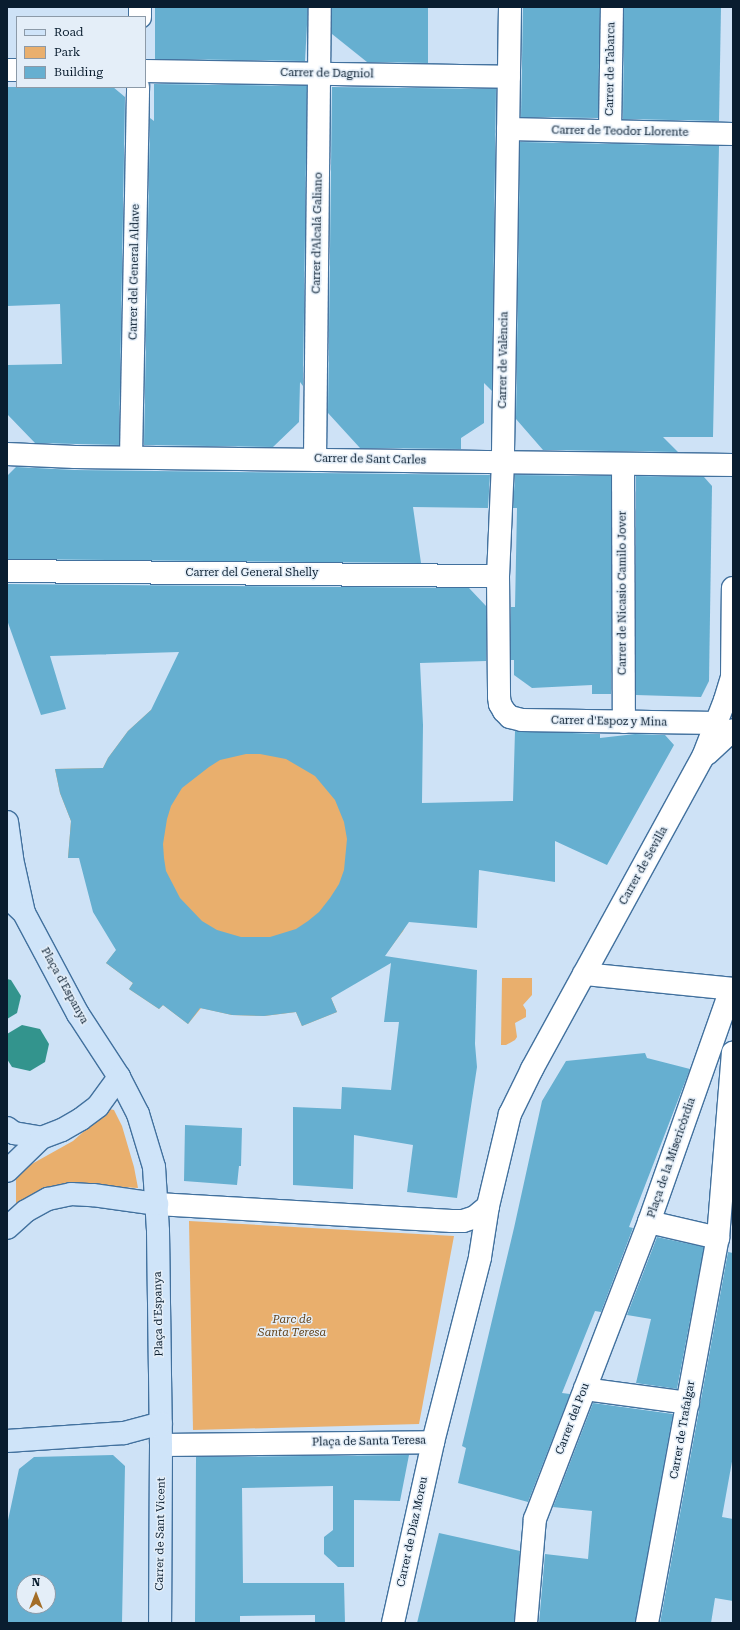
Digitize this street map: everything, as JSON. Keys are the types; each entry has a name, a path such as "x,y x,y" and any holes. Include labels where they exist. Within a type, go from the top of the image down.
{"main road":[{"path":"7,822 12,859 24,913"},
{"name":"Plaça d'Espanya","path":"7,897 24,913 78,1014 119,1077 138,1114 154,1166 157,1204 162,1445"},
{"path":"7,1171 41,1138 62,1130 98,1106 119,1077"},
{"path":"7,1128 14,1133 41,1138"},
{"path":"7,1228 26,1211 48,1199 71,1194 93,1195 157,1204"},
{"path":"7,1440 124,1433 161,1423"},
{"path":"124,1433 162,1445"},
{"name":"Carrer de Sant Vicent","path":"160,1623 162,1445"}],"street":[{"name":"Carrer d'Alcalá Galiano","path":"315,460 321,74 320,7"},
{"name":"Carrer de València","path":"504,711 499,697 498,576 502,462 510,7"},
{"name":"Carrer de Tabarca","path":"610,132 612,7"},
{"name":"Carrer de Dagniol","path":"146,71 509,77"},
{"name":"Carrer del General Aldave","path":"131,457 138,88"},
{"name":"Carrer de Teodor Llorente","path":"508,129 733,134"},
{"name":"Carrer de Sant Carles","path":"7,454 315,460 733,465"},
{"name":"Carrer de Nicasio Camilo Jover","path":"623,464 624,722"},
{"name":"Carrer del General Shelly","path":"7,572 498,576"},
{"name":"Carrer de Sevilla","path":"488,1206 513,1108 529,1075 703,757 725,727 733,677 733,588"},
{"name":"Carrer d'Espoz y Mina","path":"504,711 510,717 522,720 624,722 725,727"},
{"path":"584,974 732,989"},
{"name":"Plaça de la Misericòrdia","path":"718,1238 649,1222 732,989"},
{"path":"718,1238 733,1052"},
{"path":"157,1204 463,1221 475,1217 488,1206"},
{"name":"Plaça de Santa Teresa","path":"162,1445 433,1442 480,1257 488,1206"},
{"name":"Plaça de Santa Teresa","path":"463,1221 474,1231 478,1239 480,1257"},
{"name":"Carrer del Pou","path":"526,1623 535,1519 649,1222"},
{"name":"Carrer de Trafalgar","path":"648,1623 718,1238"},
{"path":"585,1388 688,1403"},
{"name":"Carrer de Díaz Moreu","path":"393,1623 433,1442"}],"green space":[{"path":"246,675 417,902 403,931 382,959 331,998 337,1012 302,1026 296,1012 264,1016 232,1015 201,1008 188,1024 163,1005 159,1009 129,989 133,983 106,963 118,948 84,858 68,858 71,821 60,793 55,769 103,768 108,758 128,731 151,710 181,692"},
{"path":"502,978 532,978 532,995 523,1005 526,1010 526,1017 515,1023 517,1037 515,1040 506,1045 501,1045"},
{"path":"109,1109 114,1110 122,1126 134,1167 138,1188 76,1184 16,1205 16,1177 21,1170 73,1141"},
{"name":"Parc de Santa Teresa","path":"189,1221 454,1236 419,1424 193,1430"}],"shaded area":[{"path":"7,979 11,980 21,996 17,1013 7,1019"},
{"path":"22,1025 40,1029 49,1044 45,1062 30,1071 12,1067 7,1059 7,1034"}],"building":[{"path":"155,7 308,7 305,61 155,59"},
{"path":"332,7 428,7 428,63 367,62 332,34"},
{"path":"523,7 600,7 598,118 521,117"},
{"path":"624,7 721,7 719,121 623,119"},
{"path":"154,84 307,86 303,386 300,382 299,422 273,447 144,445 150,118 154,121"},
{"path":"7,87 114,88 125,97 119,445 35,443 7,414 7,365 62,364 60,304 7,306"},
{"path":"332,87 496,89 492,391 484,383 484,423 461,438 461,449 360,448 328,413"},
{"path":"520,142 719,146 713,437 663,437 678,452 543,450 516,419"},
{"path":"16,467 75,470 490,475 488,508 413,507 421,563 8,559 8,475"},
{"path":"515,475 611,476 611,694 592,694 592,685 532,688 514,675 514,660 511,660 511,607 515,607 517,508 513,508"},
{"path":"636,476 704,477 712,486 709,681 701,697 636,695"},
{"path":"7,584 469,588 486,606 486,661 420,663 423,725 422,803 513,801 515,731 600,734 600,738 635,734 665,735 674,745 607,865 555,841 555,882 479,870 477,928 409,922 385,956 477,970 475,1044 477,1067 457,1198 407,1192 413,1145 354,1135 353,1189 293,1185 293,1107 341,1109 342,1087 391,1090 399,1022 384,1022 391,963 331,998 337,1012 302,1026 296,1012 264,1016 232,1015 200,1008 188,1024 163,1005 159,1009 129,989 133,983 106,963 116,950 93,912 79,858 68,858 71,821 60,793 55,769 103,768 108,758 128,731 151,710 179,652 50,656 66,709 41,715 7,620","holes":["246,754 260,754 286,759 315,776 335,800 344,822 347,839 344,870 339,884 319,912 296,929 270,937 241,937 217,930 202,921 180,898 166,871 163,844 167,819 171,806 182,788 220,760"]},
{"path":"645,1053 647,1058 690,1069 629,1227 633,1228 601,1312 595,1311 562,1393 570,1394 528,1502 458,1483 466,1448 462,1446 514,1228 542,1101 566,1061"},
{"path":"185,1125 242,1128 241,1166 239,1166 237,1185 184,1181"},
{"path":"657,1237 704,1247 677,1389 636,1383 651,1319 627,1315"},
{"path":"728,1252 733,1253 733,1456 722,1517 733,1519 733,1601 715,1598 711,1623 660,1623"},
{"path":"593,1403 673,1414 635,1623 539,1623 545,1554 588,1559 592,1511 553,1507"},
{"path":"113,1455 125,1466 122,1623 7,1623 7,1525 19,1469 34,1457"},
{"path":"409,1455 400,1501 354,1500 354,1567 338,1567 324,1554 324,1537 333,1530 333,1486 242,1488 243,1583 344,1583 345,1623 315,1623 315,1615 240,1616 240,1623 195,1623 196,1457"},
{"path":"439,1533 520,1551 514,1623 417,1623"}]}
